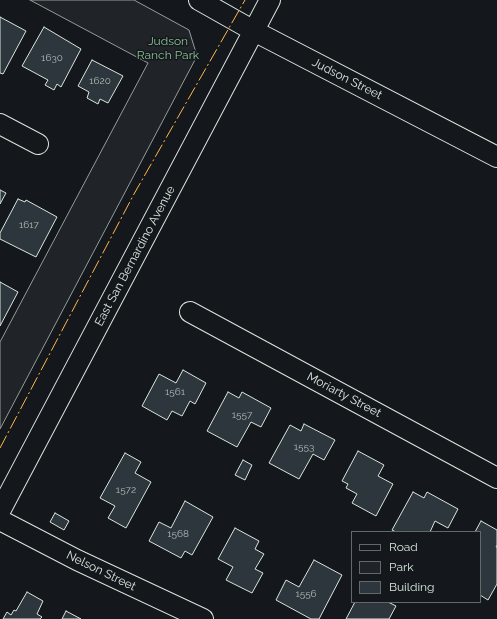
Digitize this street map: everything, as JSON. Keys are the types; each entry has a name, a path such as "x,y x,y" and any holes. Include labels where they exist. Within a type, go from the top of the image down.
{"street":[{"name":"Judson Street","path":"199,0 254,31 497,157"},
{"name":"East San Bernardino Avenue","path":"0,511 270,0"},
{"path":"0,124 38,144"},
{"name":"Moriarty Street","path":"190,312 497,478"},
{"name":"Nelson Street","path":"0,520 76,560 196,618"}],"green space":[{"name":"Judson Ranch Park","path":"30,0 134,0 189,30 197,56 0,429 0,342 148,63"}],"building":[{"path":"0,17 26,31 3,74 0,73"},
{"path":"44,27 81,49 61,87 57,84 54,90 45,85 48,80 22,66"},
{"path":"92,60 123,76 108,103 100,99 98,104 87,98 89,92 78,86"},
{"path":"0,190 6,193 0,204"},
{"path":"18,199 25,202 26,200 57,217 36,257 0,239 0,233"},
{"path":"0,282 18,292 0,326"},
{"path":"183,370 206,383 195,404 190,401 182,416 172,411 167,420 142,406 159,374 176,383"},
{"path":"228,392 239,398 242,392 271,408 261,427 251,422 237,447 207,431"},
{"path":"304,424 335,440 324,460 313,454 299,479 269,463 290,425 301,431"},
{"path":"358,451 384,465 378,476 393,484 376,516 352,503 357,494 346,488 348,484 342,481"},
{"path":"125,453 141,462 135,473 151,482 126,528 108,518 115,506 100,498"},
{"path":"243,460 252,465 245,480 235,475"},
{"path":"413,492 424,498 427,492 458,509 448,528 435,521 430,531 392,530"},
{"path":"185,501 213,517 192,555 185,551 181,558 149,541 159,522 171,528"},
{"path":"55,513 69,521 64,530 50,522"},
{"path":"481,521 497,530 497,584 488,600 481,596 481,531 476,531"},
{"path":"235,528 259,541 255,549 264,554 255,569 263,573 252,593 226,580 233,567 218,559"},
{"path":"314,560 342,575 319,619 311,619 276,600 286,580 299,587"},
{"path":"27,592 43,601 37,614 42,617 40,619 3,619 7,612 11,615 14,610 16,611"},
{"path":"354,603 390,603 396,606 389,619 346,619"},
{"path":"66,611 81,619 62,619"}],"power":[{"path":"0,448 134,194 245,0"}]}
